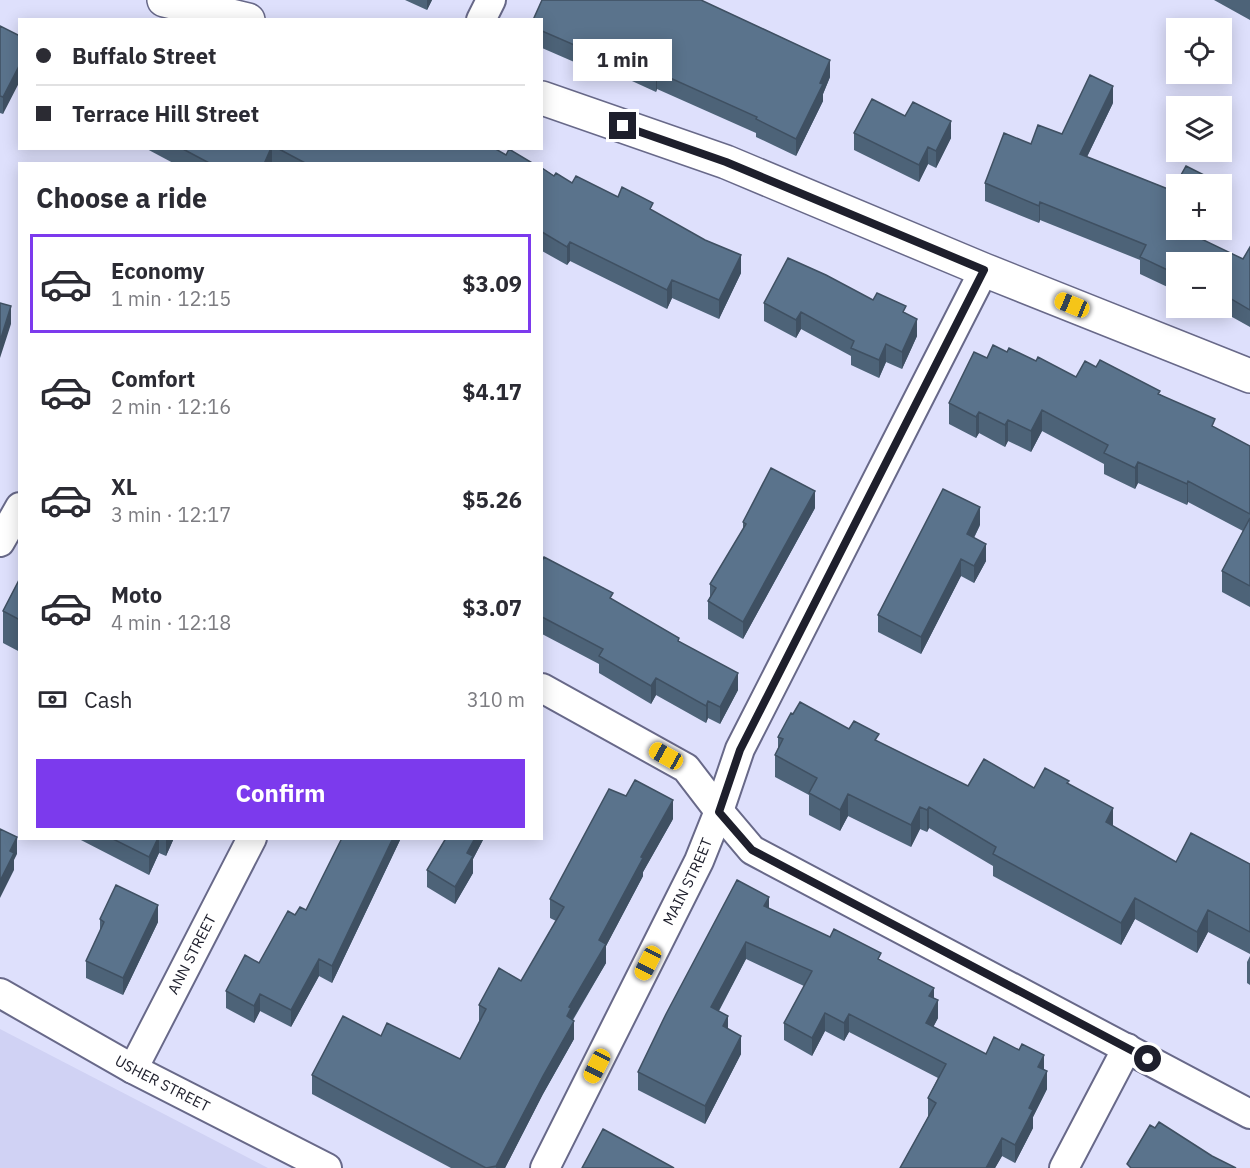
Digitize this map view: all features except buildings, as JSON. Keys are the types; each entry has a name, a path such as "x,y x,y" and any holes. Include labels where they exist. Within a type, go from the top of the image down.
{"street":[{"path":"164,0 240,18"},
{"path":"482,18 491,0"},
{"path":"543,98 726,162 984,270 1250,376"},
{"name":"MAIN STREET","path":"545,1168 699,861 740,750 984,270"},
{"path":"0,542 18,510"},
{"path":"543,689 687,768 719,812 752,850 1250,1114"},
{"name":"ANN STREET","path":"133,1069 251,840"},
{"name":"USHER STREET","path":"0,993 133,1069 327,1168"},
{"path":"1064,1168 1127,1048"}],"shaded area":[{"path":"0,1029 268,1168 0,1168"}],"route":[{"path":"623,126 726,162 984,270 740,750 719,812 752,850 1148,1059"}]}
